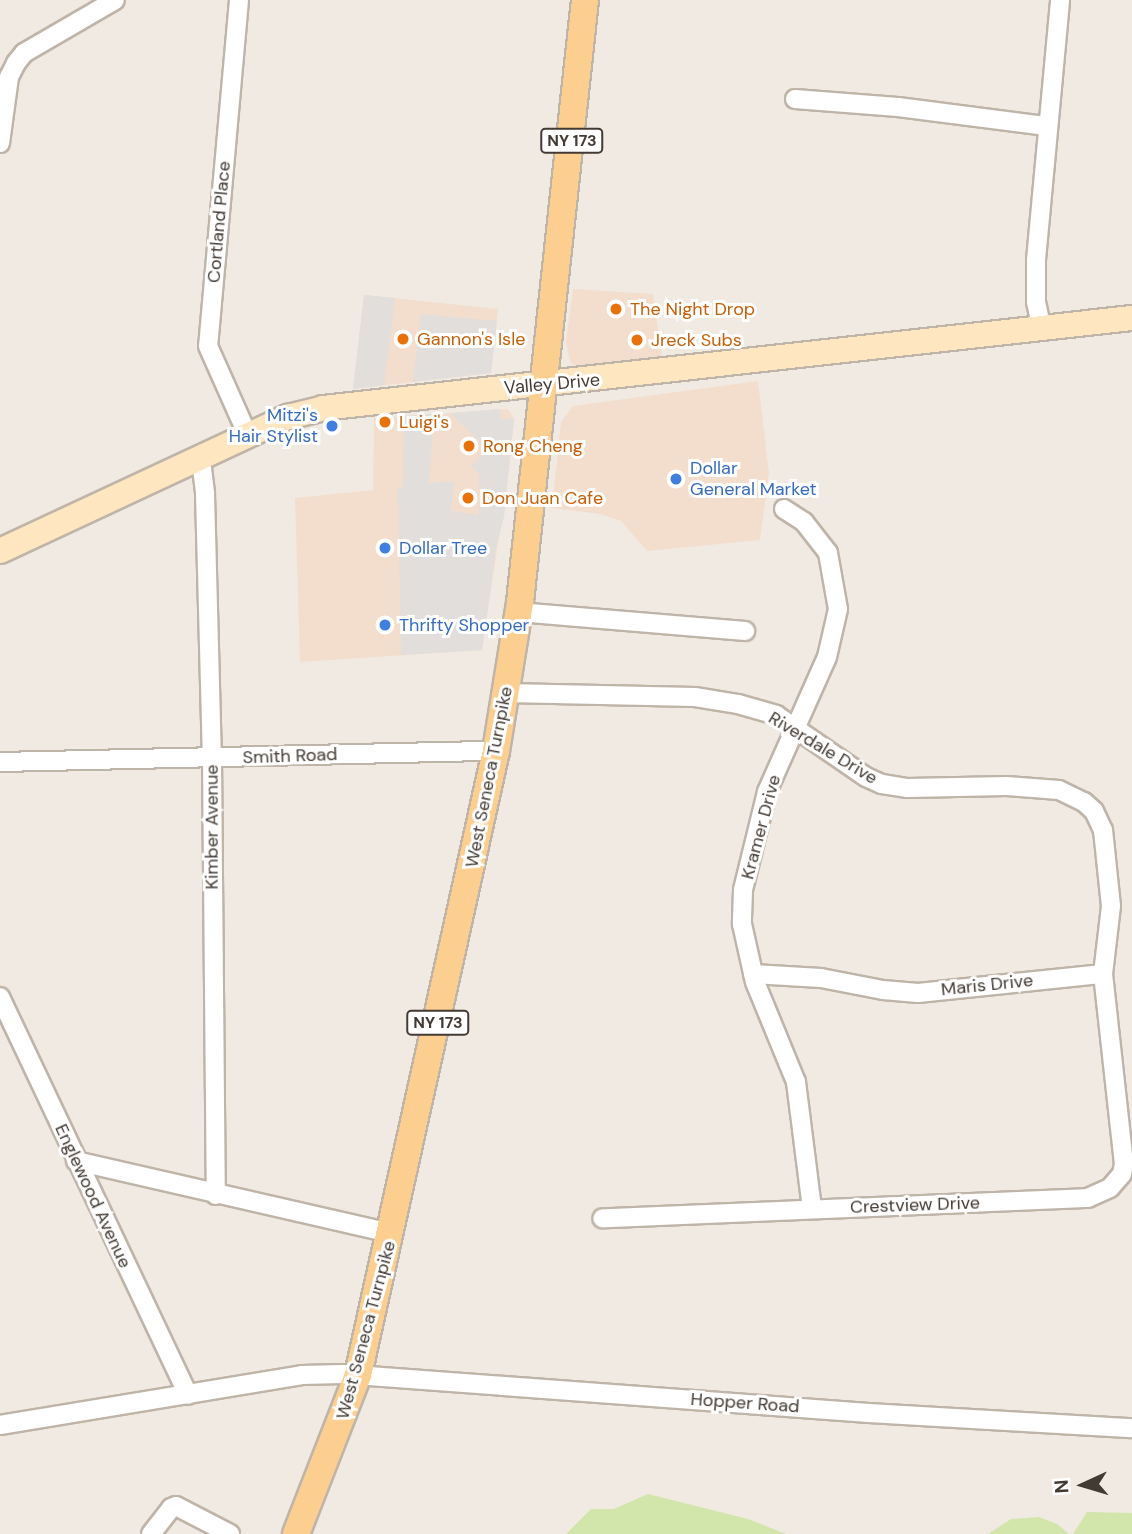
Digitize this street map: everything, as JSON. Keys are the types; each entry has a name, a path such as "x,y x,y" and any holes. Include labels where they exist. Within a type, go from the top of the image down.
{"main road":[{"name":"West Seneca Turnpike","path":"296,1534 358,1375 496,751 518,612 545,385 585,0"},
{"name":"Valley Drive","path":"0,551 289,417 323,408 1132,318"}],"street":[{"path":"0,143 9,77 24,53 115,0"},
{"name":"Cortland Place","path":"239,0 208,346 248,436"},
{"path":"1042,330 1037,302 1036,260 1060,0"},
{"path":"795,99 898,107 1047,126"},
{"name":"Kimber Avenue","path":"201,460 205,494 212,759 216,1195"},
{"name":"Kramer Drive","path":"784,509 804,522 828,553 838,609 827,657 767,792 743,890 742,924 753,974 796,1082 812,1208"},
{"path":"518,612 745,631"},
{"name":"Riverdale Drive","path":"506,693 695,697 738,704 776,715 866,777 882,784 908,788 1007,786 1059,790 1084,802 1094,811 1103,830 1111,906 1103,974"},
{"name":"Smith Road","path":"0,762 496,751"},
{"name":"Maris Drive","path":"753,974 821,978 883,990 918,993 1103,974"},
{"path":"1103,974 1125,1092"},
{"name":"Englewood Avenue","path":"0,997 188,1395"},
{"name":"Crestview Drive","path":"602,1218 1088,1198 1110,1188 1122,1174 1125,1092"},
{"path":"76,1161 391,1233"},
{"name":"Hopper Road","path":"0,1425 302,1375 358,1375 1132,1428"},
{"path":"151,1534 170,1508 176,1507 230,1534"}],"shaded area":[{"path":"573,289 653,294 662,359 577,367 570,362 566,342"},
{"path":"364,295 498,309 491,373 353,389"},
{"path":"364,295 395,298 384,385 353,389"},
{"path":"421,314 497,321 491,373 413,382"},
{"path":"758,381 769,473 760,540 647,551 621,521 600,514 552,508 561,422 573,406"},
{"path":"500,409 501,419 514,419 504,517 496,548 482,650 401,655 398,488 403,487 404,416 434,414 429,483 454,481 451,511 478,515 482,486 478,485 480,475 471,466 487,450 451,413"},
{"path":"508,409 514,419 509,470 482,650 300,662 295,498 373,490 374,418"}],"green space":[{"path":"648,1494 748,1519 786,1534 566,1534 591,1509 614,1509"},
{"path":"1087,1512 1132,1513 1132,1534 1073,1534"},
{"path":"1039,1517 1057,1524 1069,1534 988,1534 1011,1519"}],"place":[{"name":"The Night Drop","path":"616,309"},
{"name":"Gannon's Isle","path":"403,339"},
{"name":"Jreck Subs","path":"637,340"},
{"name":"Luigi's","path":"385,422"},
{"name":"Mitzi's Hair Stylist","path":"332,426"},
{"name":"Rong Cheng","path":"469,446"},
{"name":"Dollar General Market","path":"676,479"},
{"name":"Don Juan Cafe","path":"468,498"},
{"name":"Dollar Tree","path":"385,548"},
{"name":"Thrifty Shopper","path":"385,625"}]}
